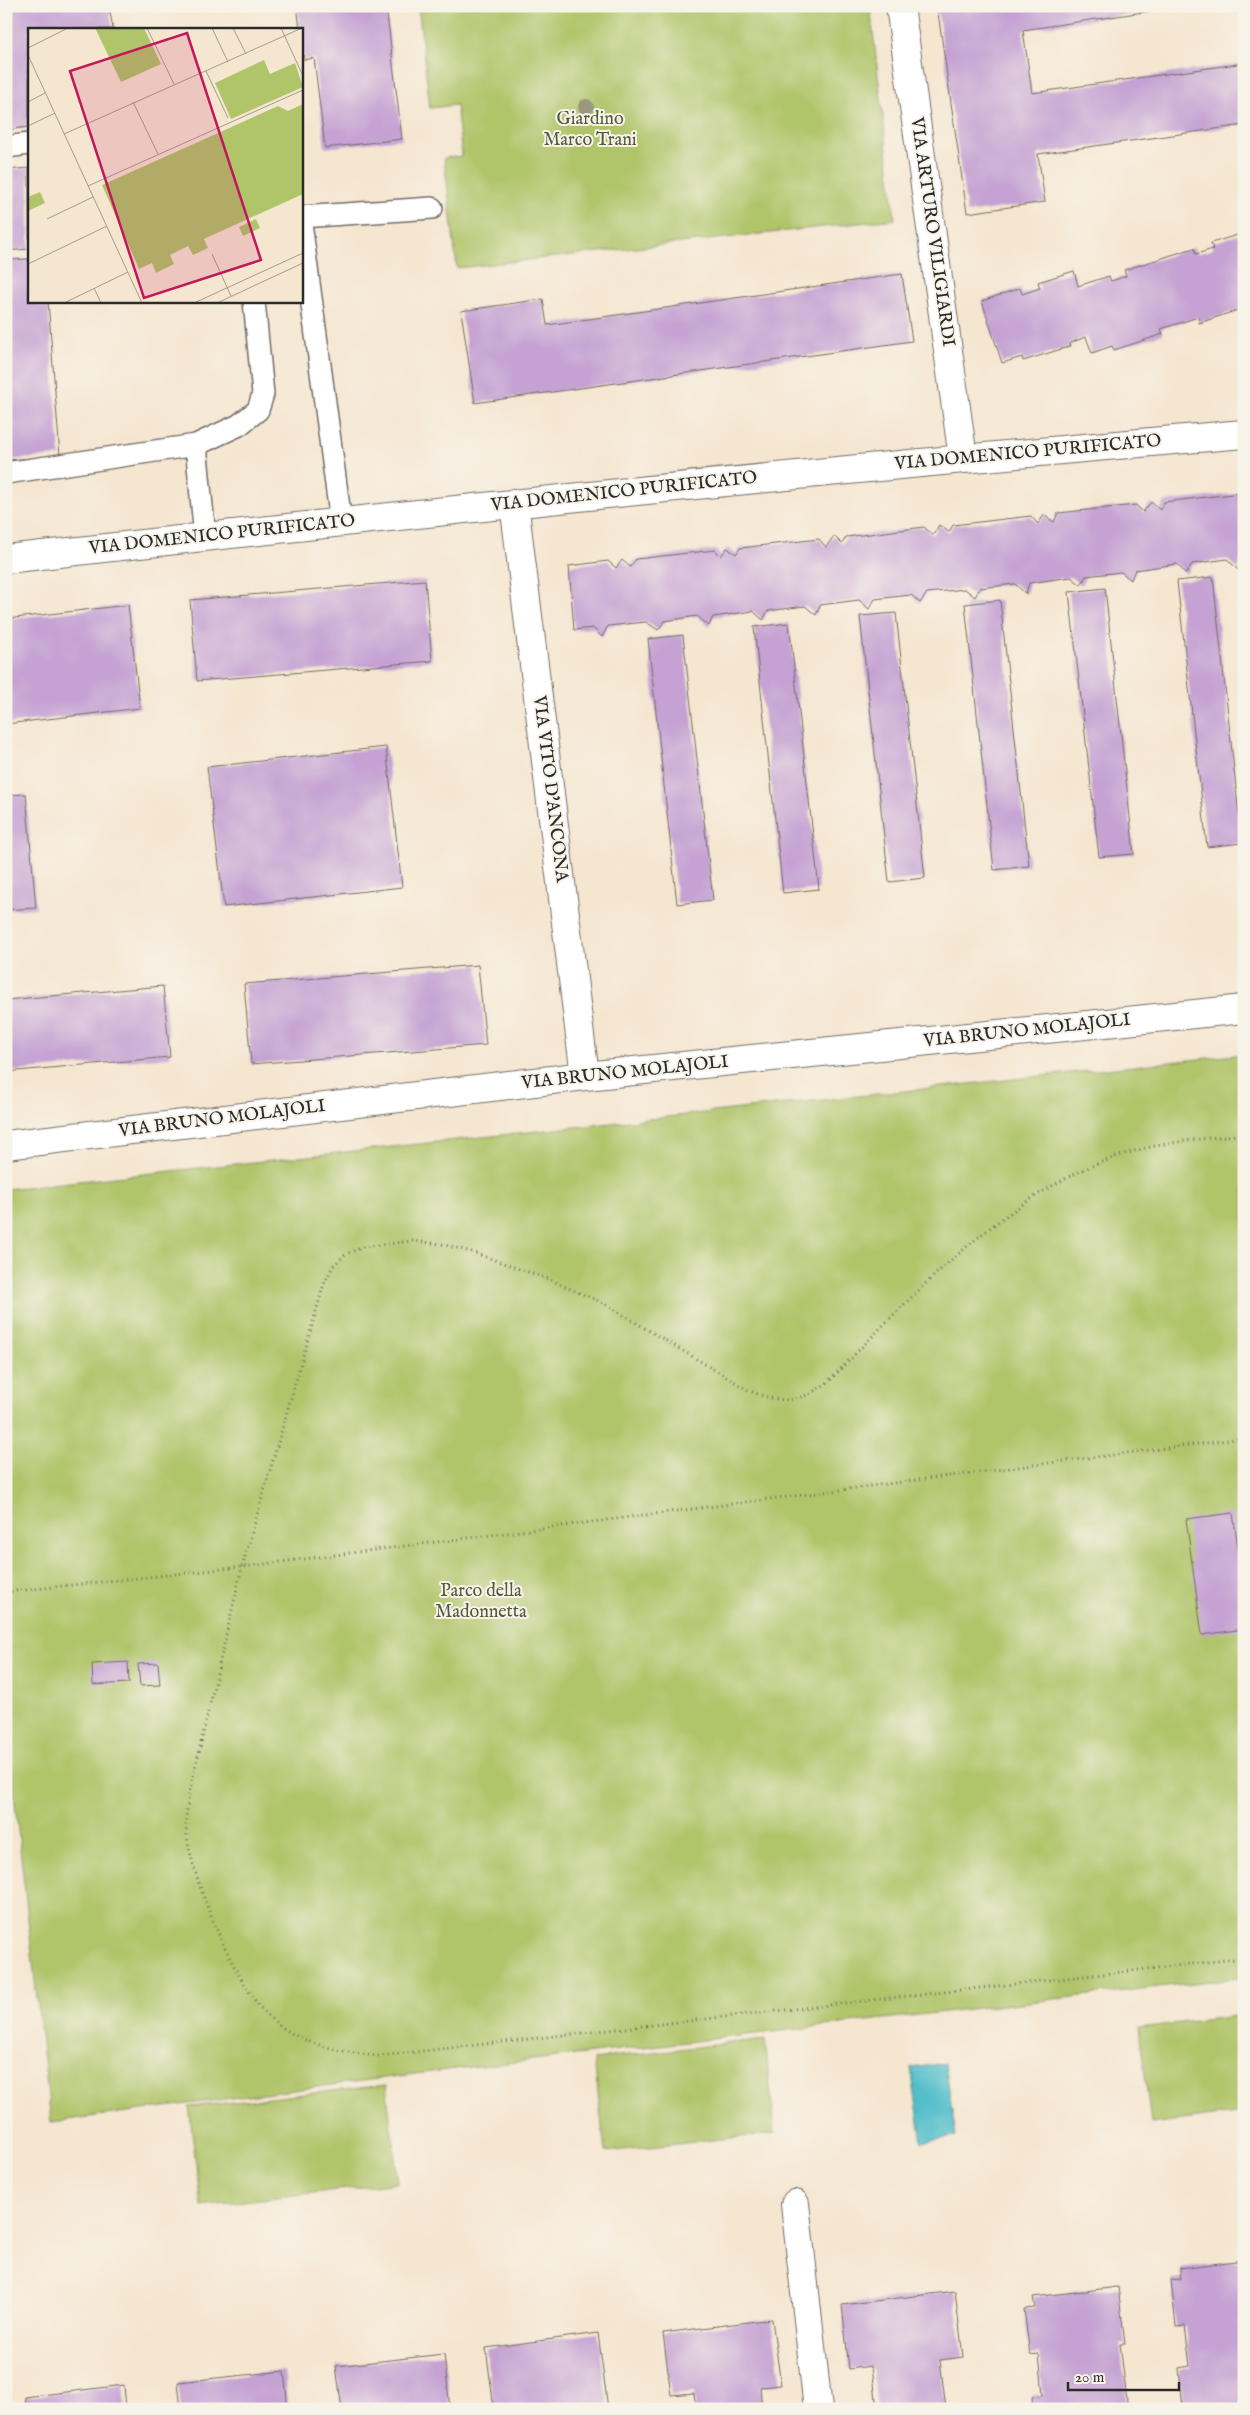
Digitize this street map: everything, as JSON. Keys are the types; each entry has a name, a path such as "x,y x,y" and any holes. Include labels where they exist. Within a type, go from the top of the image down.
{"street":[{"name":"VIA ARTURO VILIGIARDI","path":"900,6 963,458"},
{"name":"VIA DOMENICO PURIFICATO","path":"6,559 514,502 963,458 1244,434"},
{"name":"VIA VITO D'ANCONA","path":"514,502 585,1076"},
{"name":"VIA BRUNO MOLAJOLI","path":"6,1145 585,1076 1244,1009"},
{"path":"795,2204 818,2409"}],"lane":[{"path":"6,147 28,144"},
{"path":"302,216 432,208"},
{"path":"302,230 341,522"},
{"path":"6,473 196,445 239,425 258,410 263,394 254,302"},
{"path":"196,445 206,537"}],"path":[{"path":"1244,1134 1154,1146 1127,1153 1071,1176 1035,1197 958,1256 828,1382 811,1394 796,1400 767,1398 748,1390 603,1303 510,1265 441,1244 412,1241 385,1242 363,1247 346,1254 333,1266 324,1284 242,1566 189,1794 186,1824 190,1853 211,1915 240,1977 267,2015 292,2033 318,2044 379,2056 1244,1958"},
{"path":"6,1592 242,1566 1244,1438"}],"green space":[{"name":"Giardino Marco Trani","path":"418,6 870,6 895,219 457,268 444,158 462,156 456,105 430,108"},
{"name":"Parco della Madonnetta","path":"1244,1054 1244,1977 438,2071 51,2122 6,1724 6,1189"},
{"path":"1244,2015 1244,2112 1151,2124 1139,2028"},
{"path":"765,2039 775,2133 605,2152 594,2059"},
{"path":"386,2085 398,2183 201,2206 189,2107"}],"water":[{"path":"945,2063 956,2137 922,2142 911,2068"}],"building":[{"path":"6,6 109,6 113,28 28,28 28,127 6,130"},
{"path":"297,6 386,6 402,139 325,148 314,58 304,60 302,28 300,28"},
{"path":"937,6 1184,6 1023,30 1032,93 1244,63 1244,125 1038,154 1045,202 967,213"},
{"path":"28,168 28,249 6,251 6,170"},
{"path":"1244,233 1244,308 1199,323 1198,317 1161,329 1163,334 1114,350 1112,346 1092,353 1086,337 1070,343 1071,346 1023,361 1022,357 1002,363 982,301 1020,288 1022,294 1040,288 1038,282 1074,271 1078,286 1109,276 1111,281 1126,276 1124,270 1194,248 1196,254 1213,249 1211,243"},
{"path":"28,259 28,302 48,302 60,456 6,460 6,260"},
{"path":"902,274 912,341 475,403 461,311 543,299 547,325"},
{"path":"1241,493 1244,495 1244,557 1242,557 1238,570 1227,559 1192,564 1186,574 1177,564 1135,570 1131,580 1121,572 1086,576 1081,585 1071,577 1029,583 1026,594 1015,584 980,588 975,597 965,589 927,593 920,603 911,595 875,599 869,609 859,600 820,605 816,615 805,606 768,611 763,620 753,611 713,617 709,626 697,616 665,621 658,630 646,622 608,626 602,637 593,628 574,630 569,566 608,561 616,568 622,560 630,567 636,559 715,550 721,556 727,548 736,554 740,548 819,539 826,547 834,536 842,544 846,537 924,527 933,535 939,525 949,532 953,525 1031,516 1038,524 1044,515 1054,522 1058,513 1136,505 1143,512 1151,502 1160,510 1164,502"},
{"path":"1213,577 1242,843 1207,847 1177,581"},
{"path":"425,580 432,661 197,681 190,600"},
{"path":"1105,588 1134,854 1099,857 1069,592"},
{"path":"1000,600 1029,866 994,870 965,604"},
{"path":"128,605 140,708 6,724 6,619"},
{"path":"896,613 925,878 889,882 860,616"},
{"path":"789,623 819,889 783,893 754,627"},
{"path":"683,635 713,900 677,904 648,639"},
{"path":"386,747 402,887 224,907 207,767"},
{"path":"26,794 36,908 6,910 6,795"},
{"path":"478,965 486,1045 251,1064 244,984"},
{"path":"163,986 170,1057 6,1072 6,1000"},
{"path":"1233,1513 1244,1591 1244,1629 1202,1635 1186,1519"},
{"path":"128,1662 129,1683 93,1685 92,1664"},
{"path":"158,1663 160,1685 140,1686 138,1664"},
{"path":"1244,2260 1244,2409 1183,2408 1179,2368 1190,2366 1185,2326 1176,2327 1171,2280 1181,2279 1180,2268"},
{"path":"1118,2287 1125,2344 1120,2344 1128,2409 1033,2409 1032,2397 1043,2395 1039,2354 1030,2355 1024,2309 1035,2308 1033,2297"},
{"path":"955,2291 963,2357 940,2360 946,2409 877,2409 872,2366 849,2369 842,2305"},
{"path":"772,2319 781,2385 760,2387 762,2409 696,2409 694,2393 671,2395 663,2333"},
{"path":"598,2333 608,2409 494,2409 486,2348"},
{"path":"444,2354 450,2409 342,2409 336,2366"},
{"path":"284,2371 288,2409 181,2409 178,2382"},
{"path":"124,2385 126,2409 26,2409 25,2397"}]}
